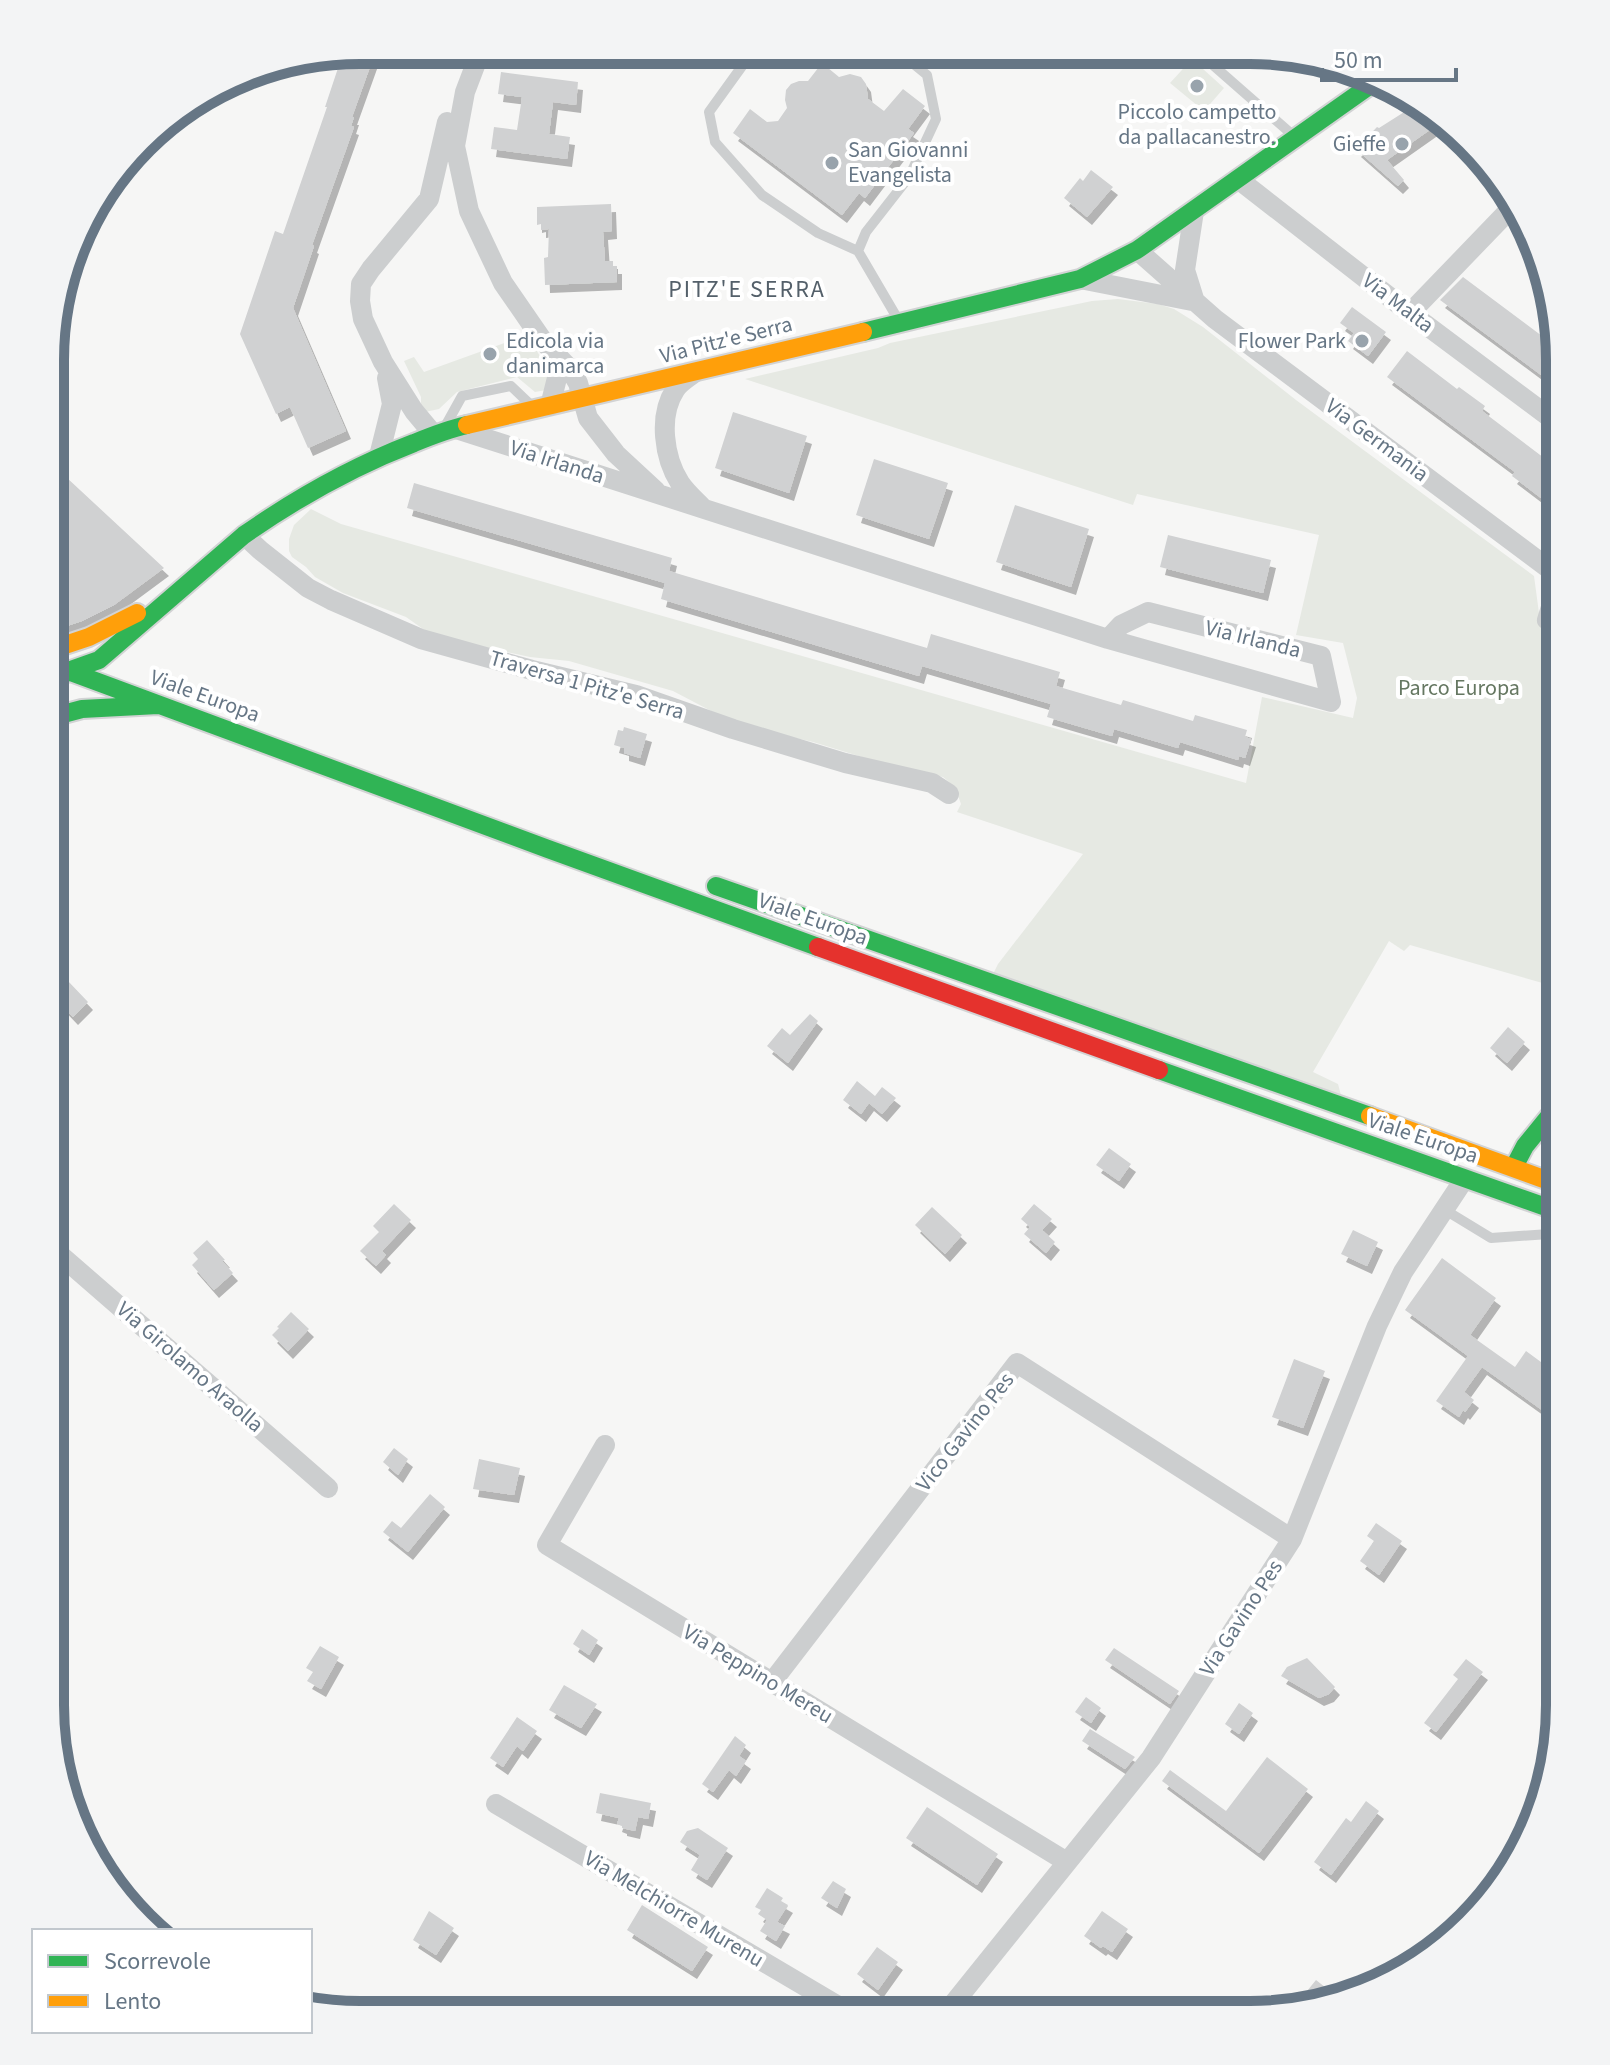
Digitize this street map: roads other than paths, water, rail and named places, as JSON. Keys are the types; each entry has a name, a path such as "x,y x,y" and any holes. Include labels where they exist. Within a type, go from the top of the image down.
{"main road":[{"name":"Via Pitz'e Serra","path":"64,667 106,662 173,595 244,535 345,473 379,456 443,432 1080,279 1137,250 1366,88"},
{"name":"Via Pitz'e Serra","path":"64,643 89,637 173,595"},
{"path":"64,647 106,662"},
{"name":"Viale Europa","path":"64,669 743,920 1546,1207"},
{"path":"64,714 82,709 160,705"},
{"name":"Viale Europa","path":"701,881 1546,1180"},
{"path":"1514,1167 1525,1146 1546,1120"}],"street":[{"path":"443,432 414,411 383,362 363,319 360,301 361,284 371,269 429,199 443,133 464,64"},
{"name":"Via Irlanda","path":"476,64 465,92 455,146 469,211 503,283 543,341 569,368 578,383 588,418 616,454 662,496"},
{"name":"Via Malta","path":"1238,179 1546,415"},
{"path":"429,199 465,197"},
{"path":"1194,211 1185,270 1195,302"},
{"path":"1410,313 1506,213"},
{"name":"Via Germania","path":"1137,250 1215,319 1546,567"},
{"name":"Via Germania","path":"1080,279 1195,302"},
{"path":"542,408 557,378 556,355"},
{"path":"379,456 392,404 383,362"},
{"path":"696,372 675,388 665,429 669,460 679,481 705,510"},
{"name":"Via Irlanda","path":"443,432 662,496 1108,639 1331,702 1321,656 1148,612 1121,625 1108,639"},
{"name":"Traversa 1 Pitz'e Serra","path":"244,535 308,588 421,639 636,695 845,763 932,783 949,794"},
{"name":"Via Gavino Pes","path":"955,2001 1151,1758 1292,1539 1377,1326 1403,1272 1465,1178"},
{"name":"Via Girolamo Araolla","path":"64,1258 328,1488"},
{"name":"Vico Gavino Pes","path":"772,1682 1017,1363 1292,1539"},
{"name":"Via Peppino Mereu","path":"605,1445 547,1545 1067,1862"},
{"name":"Via Melchiorre Murenu","path":"496,1804 830,2001"}],"lane":[{"path":"744,64 709,112 715,142 762,195 818,233 858,251 900,323"},
{"path":"858,251 866,232 909,177 936,119 927,75 914,64"},
{"path":"1212,64 1297,138"},
{"path":"443,432 462,396 511,386 542,408"},
{"path":"1445,1210 1491,1238 1546,1234"}],"place":[{"name":"Piccolo campetto da pallacanestro.","path":"1197,86"},
{"name":"Gieffe","path":"1402,144"},
{"name":"San Giovanni Evangelista","path":"832,163"},
{"name":"Flower Park","path":"1362,341"},
{"name":"Edicola via danimarca","path":"490,354"}],"district":[{"name":"PITZ'E SERRA","path":"747,289"}],"park label":[{"name":"Parco Europa","path":"1459,688"}]}
